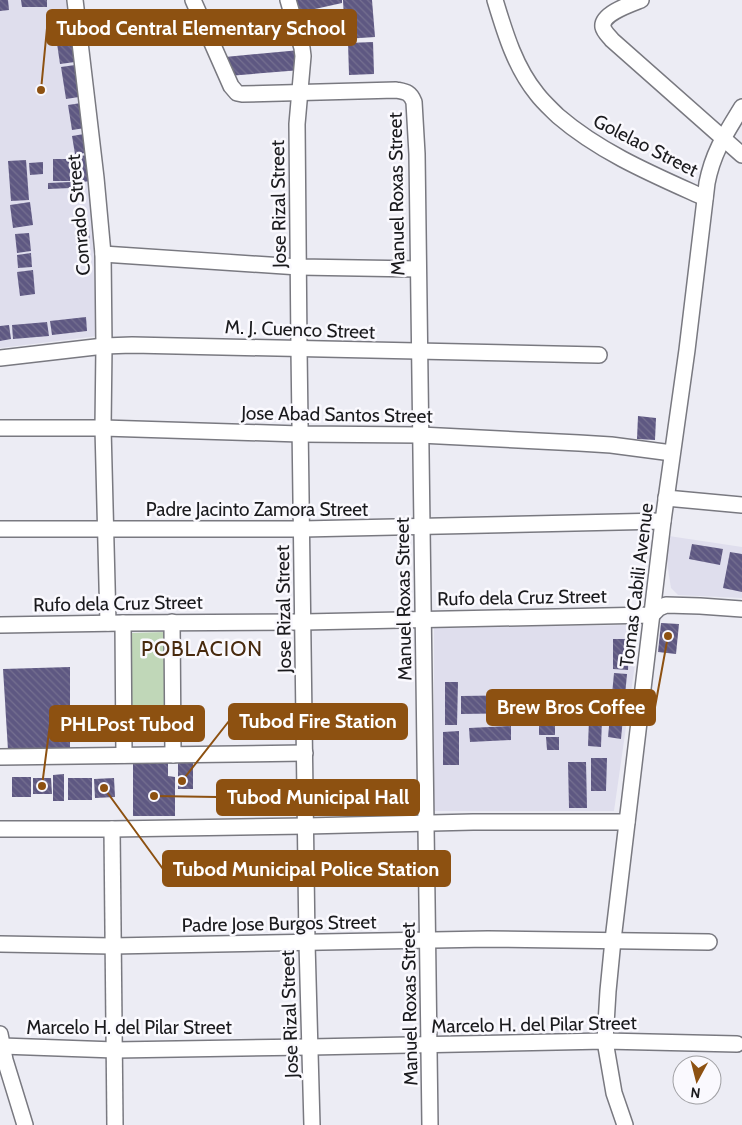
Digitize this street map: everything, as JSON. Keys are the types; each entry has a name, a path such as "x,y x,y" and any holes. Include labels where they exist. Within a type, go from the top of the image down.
{"street":[{"name":"Conrado Street","path":"75,0 103,254 103,428 108,623"},
{"path":"193,0 230,86 234,90 242,94 300,92"},
{"name":"Jose Rizal Street","path":"288,0 302,48 303,66 298,124 299,349 307,943 312,1125"},
{"name":"Golelao Street","path":"495,0 506,34 521,69 538,96 551,109 572,128 593,143 705,198"},
{"path":"641,0 607,17 603,27 605,33 742,155"},
{"name":"Manuel Roxas Street","path":"300,92 396,90 411,95 414,102 417,154 430,1125"},
{"name":"Tomas Cabili Avenue","path":"624,1125 614,1093 606,1041 613,940 666,498 687,350 705,198 710,168 715,153 742,107"},
{"path":"103,254 299,267 418,269"},
{"name":"M. J. Cuenco Street","path":"0,358 104,346 178,345 599,355"},
{"name":"Jose Abad Santos Street","path":"0,428 103,428 420,436 587,444 672,453"},
{"path":"666,498 742,505"},
{"name":"Padre Jacinto Zamora Street","path":"0,529 302,530 664,521"},
{"name":"Rufo dela Cruz Street","path":"0,625 304,622 652,615 659,608 666,605 742,609"},
{"path":"172,622 173,755"},
{"path":"123,623 124,755"},
{"path":"0,758 305,753"},
{"path":"0,829 306,826 426,822 627,822"},
{"path":"112,829 115,1125"},
{"name":"Padre Jose Burgos Street","path":"0,944 112,946 488,939 709,942"},
{"path":"1,1040 25,1125"},
{"name":"Marcelo H. del Pilar Street","path":"1,1040 115,1050 606,1041 737,1044"}],"shaded area":[{"path":"0,0 70,0 93,180 98,336 0,348"},
{"path":"669,536 742,547 742,598 678,595 671,588 669,576 666,554"},
{"path":"631,625 639,636 614,811 434,811 434,628"}],"green space":[{"path":"165,632 166,734 131,734 130,633"}],"building":[{"path":"0,0 8,0 9,10 0,11"},
{"path":"21,0 47,0 47,7 22,7"},
{"path":"295,0 342,0 342,3 297,13"},
{"path":"343,0 372,0 375,37 345,39"},
{"path":"68,14 75,62 60,64 53,16"},
{"path":"373,42 374,74 349,75 348,43"},
{"path":"300,50 301,70 228,76 225,57"},
{"path":"75,65 79,97 66,99 61,67"},
{"path":"81,103 85,128 72,130 68,105"},
{"path":"84,134 86,153 75,154 72,136"},
{"path":"89,155 91,181 82,182 79,156"},
{"path":"53,159 70,159 70,181 53,181"},
{"path":"26,160 29,200 11,201 8,161"},
{"path":"43,162 43,174 30,175 29,163"},
{"path":"71,182 71,188 48,189 48,183"},
{"path":"30,202 33,225 13,228 10,205"},
{"path":"89,232 90,244 77,246 75,233"},
{"path":"29,233 31,251 17,253 15,234"},
{"path":"31,253 32,267 18,268 17,255"},
{"path":"33,270 35,294 20,296 17,272"},
{"path":"86,317 87,331 52,335 50,321"},
{"path":"47,322 49,336 13,339 12,325"},
{"path":"9,325 11,339 0,341 0,326"},
{"path":"638,416 656,418 655,440 637,439"},
{"path":"692,544 723,549 720,565 689,559"},
{"path":"730,552 742,554 742,592 723,588"},
{"path":"661,623 679,624 676,654 658,652"},
{"path":"613,639 629,639 628,670 613,669"},
{"path":"70,667 70,748 8,750 3,669"},
{"path":"614,673 627,674 621,739 608,737"},
{"path":"445,682 458,682 457,725 445,725"},
{"path":"533,695 533,713 461,714 461,696"},
{"path":"539,719 555,719 555,735 539,735"},
{"path":"589,719 602,719 601,747 588,746"},
{"path":"511,726 511,740 470,742 469,728"},
{"path":"459,731 459,765 443,765 443,732"},
{"path":"546,737 559,737 559,750 547,750"},
{"path":"145,758 157,758 157,763 168,763 168,776 175,777 175,816 133,816 133,763 145,764"},
{"path":"591,758 607,758 606,791 591,791"},
{"path":"568,762 586,762 587,808 569,808"},
{"path":"178,763 193,763 193,789 178,789"},
{"path":"64,774 64,801 53,801 53,775"},
{"path":"12,777 31,777 31,797 12,797"},
{"path":"33,778 51,778 52,794 33,794"},
{"path":"68,778 92,778 92,800 68,800"},
{"path":"114,778 115,797 95,798 94,779"}],"place":[{"name":"Tubod Central Elementary School","path":"41,90"},
{"name":"Brew Bros Coffee","path":"668,636"},
{"name":"Tubod Fire Station","path":"182,781"},
{"name":"PHLPost Tubod","path":"42,786"},
{"name":"Tubod Municipal Police Station","path":"104,788"},
{"name":"Tubod Municipal Hall","path":"154,796"}],"district":[{"name":"POBLACION","path":"202,649"}]}
